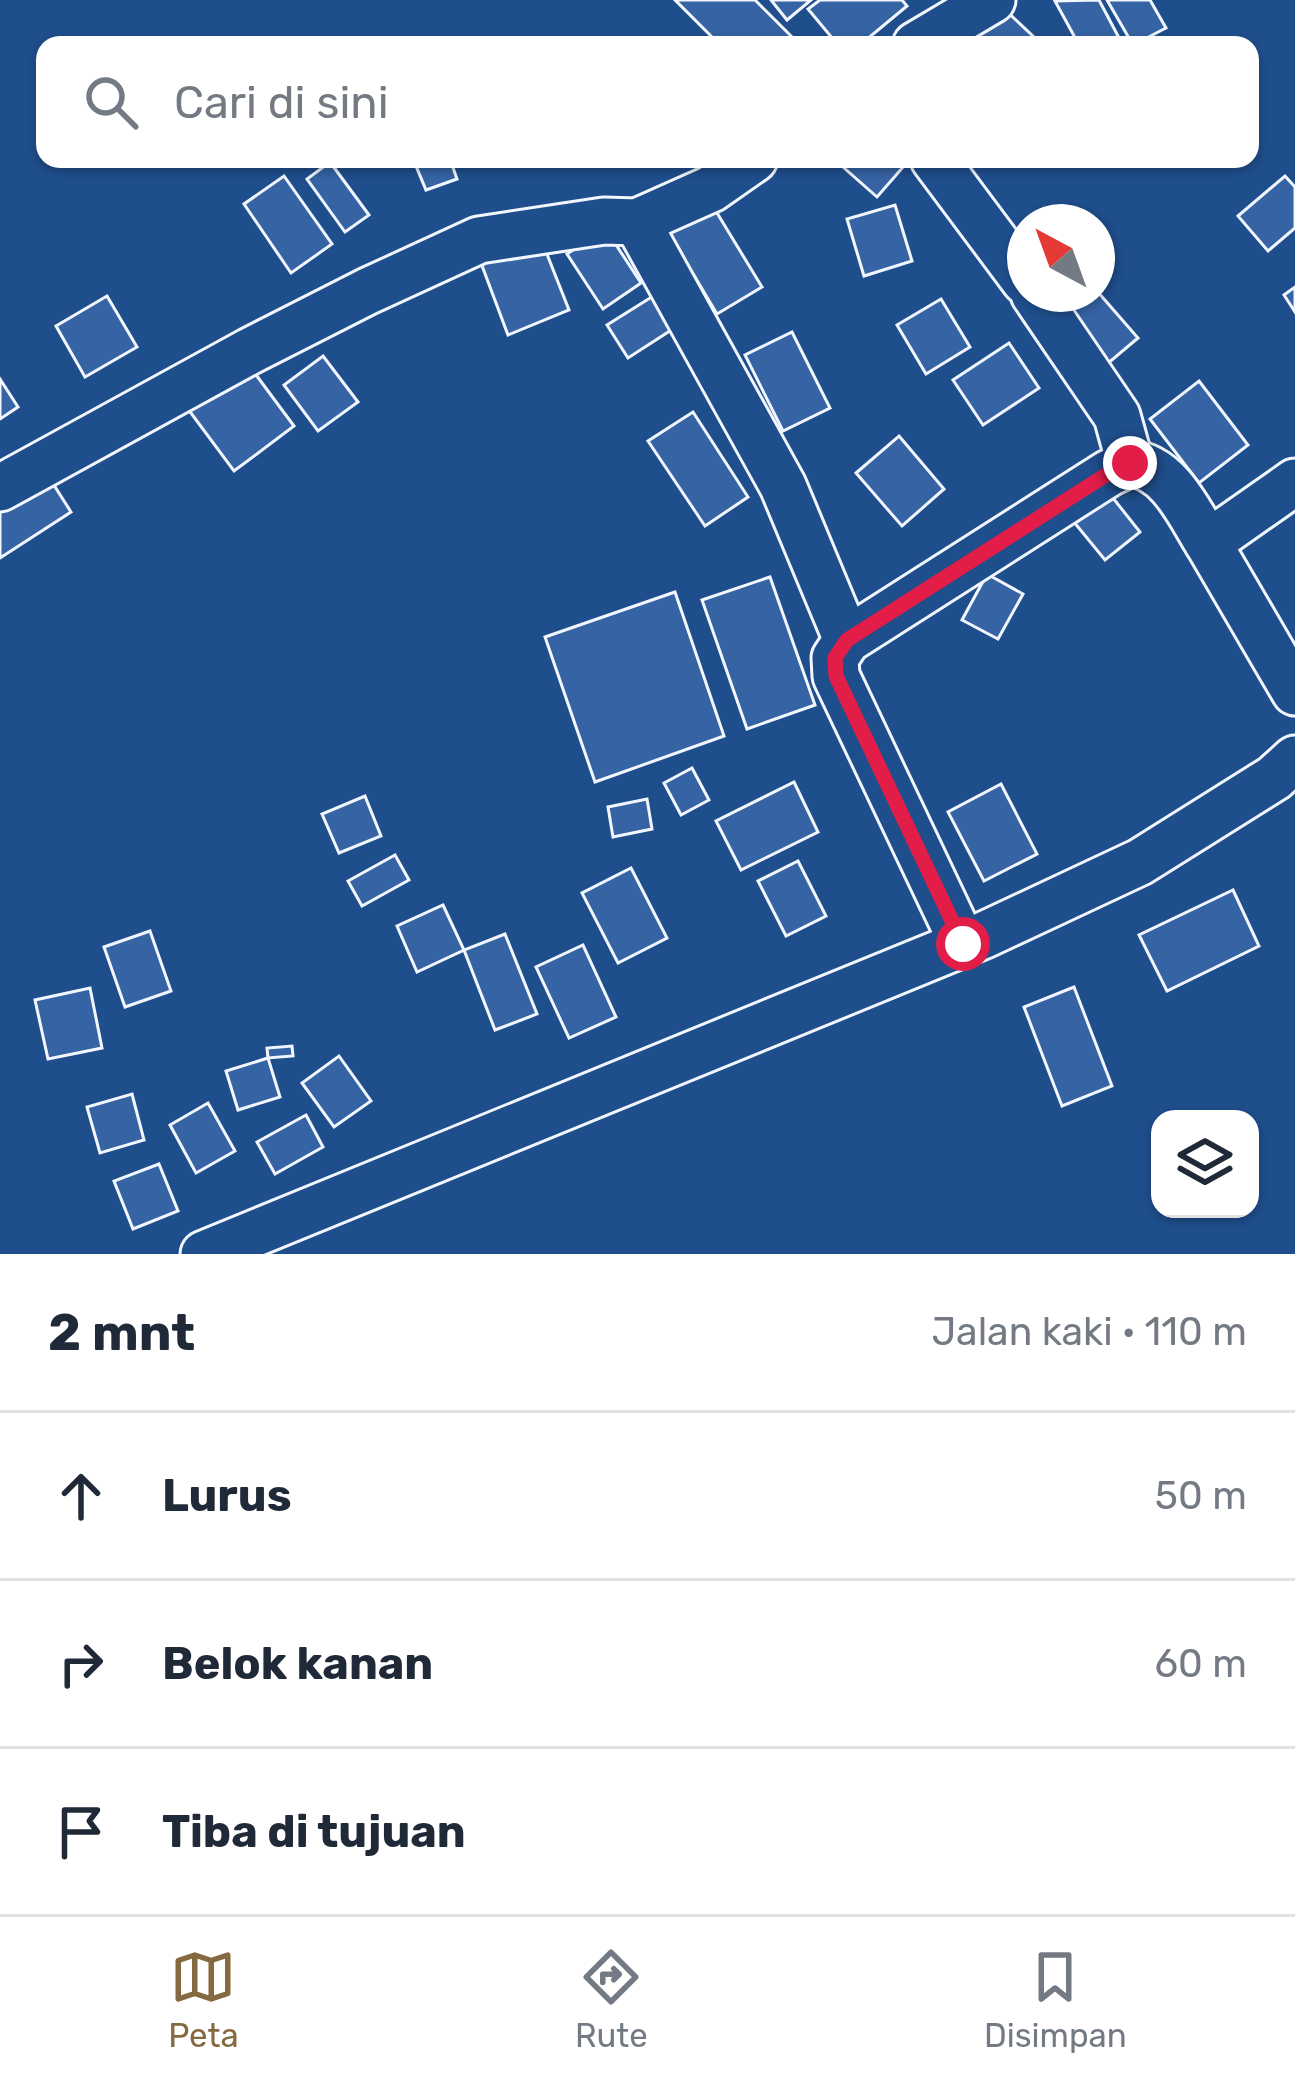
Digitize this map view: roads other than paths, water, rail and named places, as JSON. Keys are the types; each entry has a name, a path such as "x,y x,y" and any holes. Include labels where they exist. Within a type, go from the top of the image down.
{"street":[{"path":"925,25 992,0"},
{"path":"0,488 250,351 479,240 604,221 637,221 711,189 741,168"},
{"path":"941,168 1007,257"},
{"path":"637,221 783,486 847,640"},
{"path":"1046,312 1117,416 1130,463"},
{"path":"963,944 836,676 835,658 847,640 1130,463 1147,465 1173,488 1295,692"},
{"path":"1208,543 1295,482"},
{"path":"204,1254 963,944 1139,862 1274,778 1295,759"}]}
